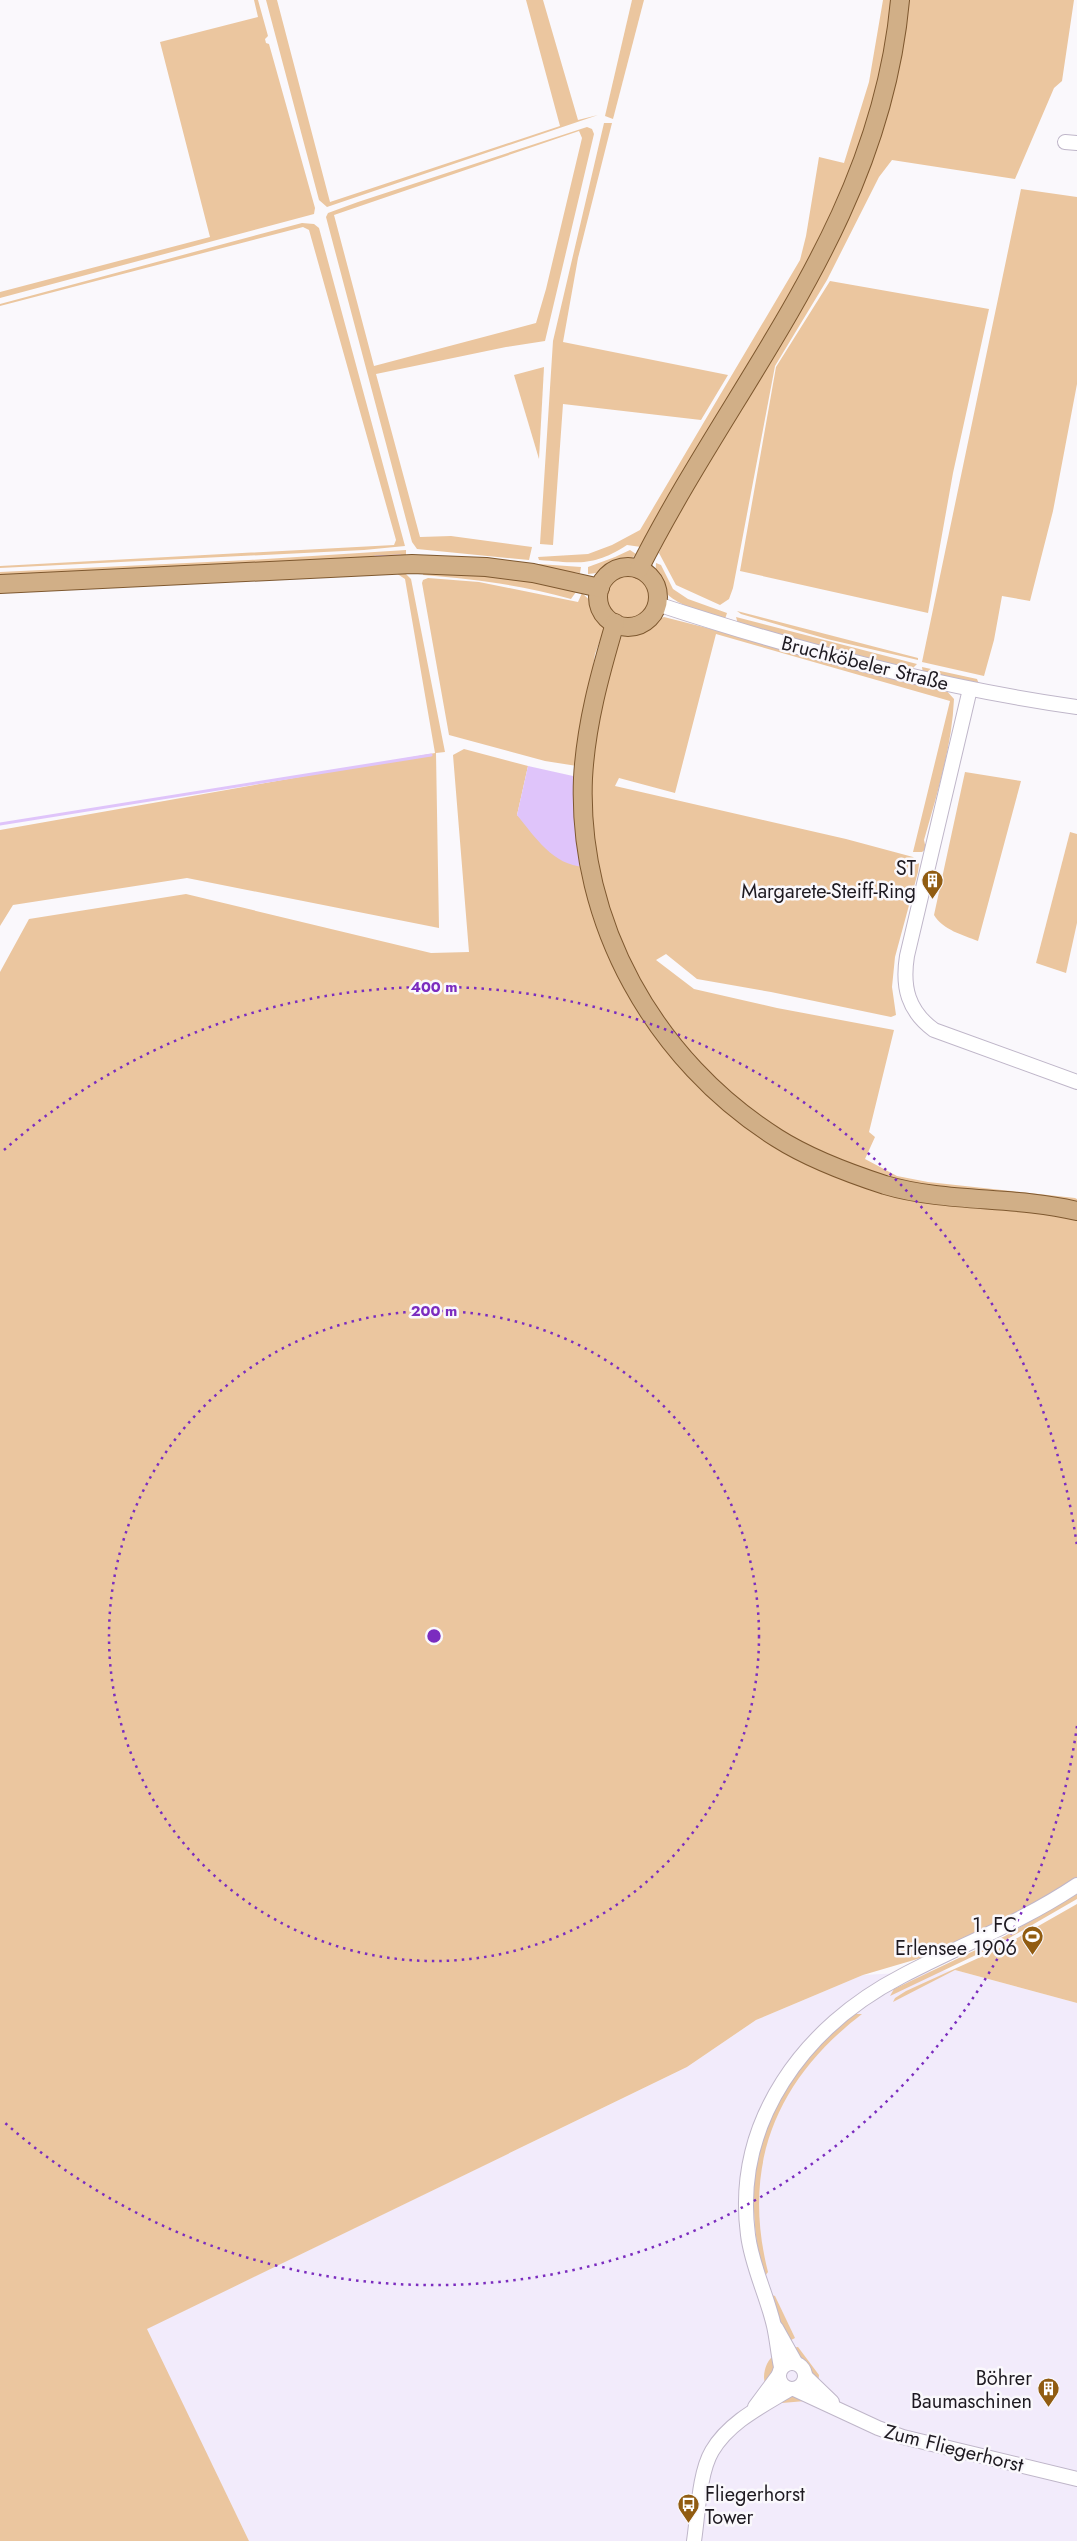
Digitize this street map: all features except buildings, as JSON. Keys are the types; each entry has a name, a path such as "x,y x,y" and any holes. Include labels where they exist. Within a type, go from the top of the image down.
{"main road":[{"path":"639,569 686,481 811,275 845,208 859,175 880,110 891,58 900,0"},
{"path":"0,584 412,564 486,567 533,573 600,588"},
{"path":"630,567 639,569 647,573 657,587 657,604 654,612 640,624 632,626 615,623 601,609 599,599 600,588 611,573 630,567"},
{"path":"615,623 594,698 586,746 584,817 590,867 600,912 625,974 653,1019 686,1062 707,1083 753,1122 778,1139 825,1163 888,1186 929,1193 1077,1211"}],"street":[{"name":"Bruchköbeler Straße","path":"657,604 821,654 970,689 1077,707"},
{"path":"970,689 907,956 905,977 908,1000 918,1016 934,1030 1077,1082"},
{"path":"792,2389 781,2384 785,2368 753,2261 748,2236 746,2209 748,2177 754,2148 765,2114 794,2063 833,2022 879,1989 909,1972 1001,1930 1077,1885"},
{"path":"694,2541 705,2470 711,2452 723,2436 752,2411 785,2368 802,2367 805,2376 802,2384 752,2411"},
{"name":"Zum Fliegerhorst","path":"805,2376 836,2406"},
{"name":"Zum Fliegerhorst","path":"792,2389 836,2406 878,2428 903,2437 1077,2479"}],"shaded area":[{"path":"254,0 258,0 268,36 265,39 266,43 269,44 315,208 314,214 0,298 0,292 210,237 160,42 258,17"},
{"path":"266,0 277,0 330,202 560,126 526,0 543,0 578,120 598,115 327,207 319,200"},
{"path":"632,0 644,0 613,119 605,116"},
{"path":"883,0 894,0 881,83 838,211 717,421 641,547 627,545 604,557 585,562 539,560 538,557 588,554 612,545 640,530 800,260 806,236 819,157 844,163 869,82"},
{"path":"904,0 1074,0 1062,81 1054,88 1015,179 892,160 879,177 827,280 775,366 733,588 729,599 720,605 676,585 659,553 678,507 850,210"},
{"path":"604,123 612,123 578,258 563,342 728,375 701,420 563,404 553,545 540,544 553,341"},
{"path":"587,127 592,129 594,134 545,341 506,347 376,374 420,537 451,536 532,547 529,560 417,549 412,542 326,217 328,213","holes":["579,131 582,138 546,289 536,323 374,366 334,215"]},
{"path":"1021,189 1077,197 1077,384 1053,511 1030,601 1002,596 994,640 984,676 922,662"},
{"path":"302,223 314,224 319,228 405,546 364,550 0,568 0,566 394,545 396,540 309,230 303,227 0,306 0,304"},
{"path":"830,281 989,309 953,473 928,613 740,571 776,367"},
{"path":"544,367 539,459 514,375"},
{"path":"406,550 406,556 402,558 0,578 0,572"},
{"path":"630,550 636,554 628,561 606,570 588,574 588,567"},
{"path":"656,563 661,565 673,589 688,599 727,613 725,619 689,607 668,595 661,587 657,576"},
{"path":"539,564 581,567 580,573 540,569"},
{"path":"400,568 411,579 445,752 436,753 439,928 187,878 13,905 0,926 0,830 435,753 405,579 396,573"},
{"path":"424,571 508,574 576,592 571,599 498,583 423,575"},
{"path":"628,572 637,574 645,579 650,587 652,596 650,605 645,613 637,618 628,620 619,618 611,613 606,605 604,596 606,587 611,579 619,574"},
{"path":"428,578 479,582 578,602 582,593 596,606 603,624 603,632 595,654 577,766 545,761 449,735 422,583 423,580"},
{"path":"737,611 918,658 918,660 827,639 741,614"},
{"path":"664,617 945,689 954,699 947,753 924,840 926,849 922,852 913,852 950,701 716,634 675,793 619,778 615,786 846,839 913,857 919,864 918,872 895,957 892,987 896,1015 891,1017 697,979 666,954 656,960 694,989 777,1008 894,1030 869,1132 875,1137 865,1159 897,1176 928,1182 1075,1198 1077,1199 1077,1205 895,1182 832,1159 785,1135 713,1082 659,1018 619,947 596,866 590,816 590,778 600,697 619,638"},
{"path":"736,617 917,664 911,670 738,624"},
{"path":"922,667 977,679 979,684 923,674"},
{"path":"464,749 528,766 517,815 584,867 596,912 682,1065 822,1168 1077,1218 1077,1877 1033,1906 931,1955 863,1975 756,2020 687,2067 147,2329 249,2541 0,2541 0,972 29,919 186,894 431,953 469,952 453,755"},
{"path":"528,766 573,776 574,808 584,867 563,861 554,855 538,841 517,815"},
{"path":"965,772 1021,781 978,941 948,928 934,915"},
{"path":"1070,832 1077,834 1077,923 1066,973 1036,963"},
{"path":"1077,1894 1077,1899 999,1944 890,1996 894,1989 1005,1936"},
{"name":"1. FC Erlensee 1906","path":"1077,1904 1077,2003 955,1970 893,2002 895,1998 906,1991 996,1950"},
{"path":"955,1970 1077,2003 1077,2541 249,2541 146,2329 687,2067 756,2020 863,1975"},
{"path":"853,2014 862,2014 832,2040 807,2067 787,2096 773,2128 763,2161 759,2196 761,2233 768,2272 765,2276 762,2272 756,2239 754,2208 755,2178 759,2150 780,2097 797,2071 818,2044"},
{"path":"772,2295 775,2296 795,2338 789,2341 770,2297"},
{"path":"798,2347 819,2375 818,2383 792,2348"},
{"path":"775,2355 774,2371 766,2385 764,2378 765,2368 769,2360"},
{"path":"788,2394 805,2401 782,2403 778,2399"}],"waterway":[{"path":"375,557 400,556"},
{"path":"0,824 431,755"}],"place":[{"name":"ST Margarete-Steiff-Ring","path":"932,899"},
{"name":"1. FC Erlensee 1906","path":"1033,1956"},
{"name":"Böhrer Baumaschinen","path":"1048,2408"},
{"name":"Fliegerhorst Tower","path":"689,2524"}]}
